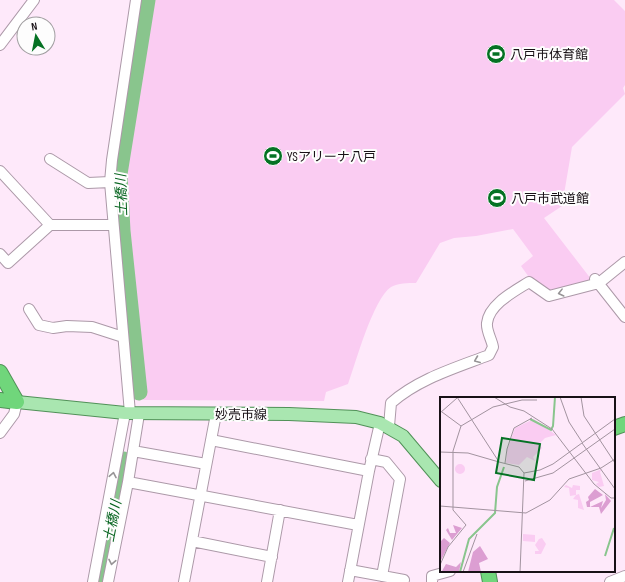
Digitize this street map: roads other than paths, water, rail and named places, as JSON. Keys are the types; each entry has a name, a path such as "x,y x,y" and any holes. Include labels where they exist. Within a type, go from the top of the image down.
{"highway":[{"path":"0,372 17,402"},
{"path":"0,400 17,402"},
{"path":"615,428 625,424"},
{"path":"488,572 490,582"}],"main road":[{"name":"妙売市線","path":"17,402 132,414 317,415 356,417 384,424 403,436 440,480"}],"street":[{"path":"0,45 34,0"},
{"path":"108,582 133,451 132,414 112,225 110,182 136,0"},
{"path":"50,159 88,183 110,182"},
{"path":"0,171 50,225"},
{"path":"0,254 8,263 50,225 112,225"},
{"path":"348,582 368,471 391,403 401,394 423,381 488,355 493,348 487,323 492,310 529,282 549,296 597,281 625,262"},
{"path":"597,281 625,317"},
{"path":"29,310 39,325 53,328 67,326 92,327 123,337"},
{"path":"0,433 14,414 17,402"},
{"path":"93,582 132,414"},
{"path":"184,582 216,414"},
{"path":"211,440 368,471"},
{"path":"133,451 206,464"},
{"path":"371,459 386,462 400,479 382,576"},
{"path":"128,482 358,525"},
{"path":"267,582 280,510"},
{"path":"192,541 272,557"},
{"path":"350,570 404,580"},
{"path":"432,582 432,576 446,572"},
{"path":"610,582 625,576"}],"waterway":[{"name":"土橋川","path":"139,392 122,231 119,174 147,0"},
{"name":"土橋川","path":"101,582 124,460"}],"place":[{"name":"八戸市体育館","path":"496,54"},
{"name":"YSアリーナ八戸","path":"273,156"},
{"name":"八戸市武道館","path":"497,198"}]}
